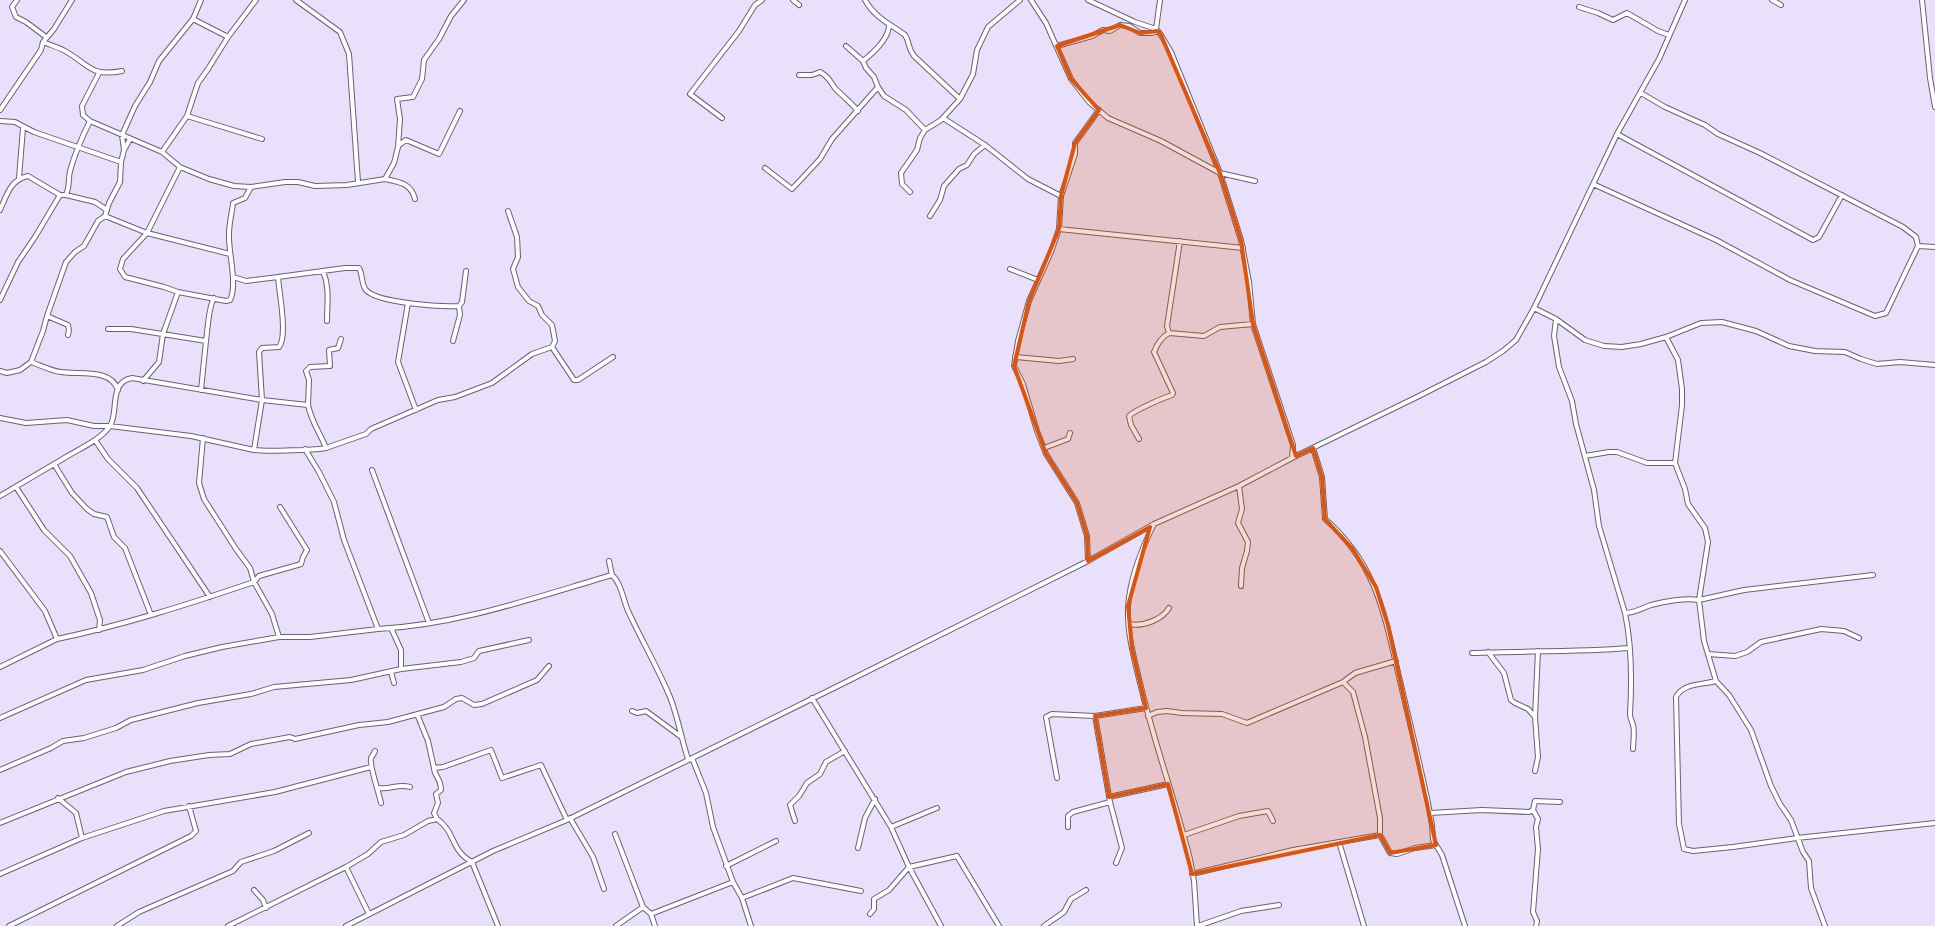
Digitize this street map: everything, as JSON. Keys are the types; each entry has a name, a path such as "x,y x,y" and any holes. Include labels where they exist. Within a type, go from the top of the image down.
{"street":[{"path":"17,0 12,7 16,17 46,37"},
{"path":"0,110 72,0"},
{"path":"124,150 122,135 135,106 150,82 159,61 192,19 201,0"},
{"path":"162,152 187,116 198,83 228,37 256,0"},
{"path":"296,0 340,32 348,54 358,182"},
{"path":"385,179 394,163 398,147 400,119 397,99 413,97 422,78 424,60 439,39 451,16 464,0"},
{"path":"722,118 690,94 739,31 755,5 762,0"},
{"path":"793,0 799,5"},
{"path":"865,0 870,10 889,25 905,34 908,48 914,56 960,99"},
{"path":"910,192 902,184 901,173 917,150 920,138 925,130 943,118 960,99 973,74 977,50 988,27 1020,0"},
{"path":"1031,0 1046,22 1071,79 1089,102 1098,110 1108,118 1161,141 1220,173 1255,182"},
{"path":"1088,0 1157,30 1171,52 1220,173 1243,248 1249,282 1253,324 1293,445 1292,458"},
{"path":"1157,30 1160,0"},
{"path":"346,926 472,862 568,819 1088,561 1154,524 1238,486 1486,362 1516,340 1534,308 1592,184 1617,134 1641,93 1685,0"},
{"path":"1772,0 1781,5"},
{"path":"1922,0 1935,107"},
{"path":"1579,7 1613,20 1627,13 1658,31 1669,35"},
{"path":"192,19 228,37"},
{"path":"863,61 885,39 889,25"},
{"path":"1057,46 1092,36 1103,30 1110,31 1120,25 1129,26 1140,33 1152,33 1157,30"},
{"path":"43,42 65,51 83,65 99,73 122,71"},
{"path":"846,46 863,61 884,96 906,110 925,130"},
{"path":"799,75 812,75 820,72 827,76 839,93 844,95 858,111"},
{"path":"99,73 82,106 83,114 90,121 162,152 180,167 208,179 234,186 251,187 285,182 315,186 347,185 385,179 402,182 413,191 415,199"},
{"path":"765,168 792,189 820,159 832,139 878,87"},
{"path":"1592,184 1716,240 1790,280 1875,316 1886,313 1918,246 1916,237 1903,227 1842,195 1718,134 1706,125 1641,93"},
{"path":"1088,561 1087,536 1077,504 1044,448 1023,384 1014,366 1021,327 1029,301 1059,229 1062,196 1076,154 1075,143 1098,110"},
{"path":"398,147 400,143 406,140 439,154 460,111"},
{"path":"187,116 262,139"},
{"path":"943,118 985,145 1028,179 1062,196"},
{"path":"0,121 14,122 23,128 121,162"},
{"path":"66,195 69,189 69,174 78,146 90,121"},
{"path":"19,178 23,128"},
{"path":"1617,134 1813,240 1819,237 1842,195"},
{"path":"0,371 7,373 20,370 30,362 43,331 66,262 84,246 98,221 105,216 120,182 121,162 124,150 130,139"},
{"path":"930,216 940,200 944,186 985,145"},
{"path":"180,167 147,233 123,259 120,269 125,277 164,286 178,292 226,301 230,300 233,277 229,234 234,202 245,198 251,187"},
{"path":"0,210 12,184 19,178 28,176 60,195 95,202 107,210"},
{"path":"0,300 2,290 18,262 60,195"},
{"path":"0,418 26,422 67,420 94,426 110,426 203,438 254,450 287,452 305,449 313,451 366,434 371,429 438,400 455,396 492,382 532,354 552,347 555,341 552,324 542,315 538,306 530,301 518,287 513,269 518,257 517,237 508,211"},
{"path":"105,216 147,233 230,254"},
{"path":"1059,229 1243,248"},
{"path":"1169,332 1167,326 1180,241"},
{"path":"1918,246 1935,247"},
{"path":"233,277 246,281 359,268 367,292 379,297 408,303 458,306"},
{"path":"1010,269 1038,280"},
{"path":"458,306 462,302 466,271"},
{"path":"323,272 329,301 327,321"},
{"path":"254,450 262,400 259,370 260,352 262,348 279,347 282,343 283,330 278,277"},
{"path":"143,381 159,362 163,334 178,292"},
{"path":"201,390 210,321 210,305 214,298"},
{"path":"408,303 398,362 416,410"},
{"path":"453,341 460,315 458,306"},
{"path":"1534,308 1556,319 1585,340 1604,346 1622,347 1641,344 1666,337 1701,323 1722,322 1756,331 1789,346 1814,351 1845,352 1877,364 1900,362 1935,365"},
{"path":"47,316 68,325 68,335"},
{"path":"1556,319 1554,336 1558,360 1572,401 1594,490 1604,548 1625,613 1632,677 1630,717 1634,729 1633,749"},
{"path":"1139,439 1130,425 1129,416 1133,411 1144,408 1173,393 1154,352 1164,335 1169,332 1204,336 1220,327 1253,324"},
{"path":"108,329 131,329 206,341"},
{"path":"1666,337 1678,360 1682,389 1682,405 1675,463 1685,489 1688,504 1705,528 1708,542 1699,600 1702,628 1708,654 1716,681 1728,695 1751,730 1771,786 1791,820 1802,852 1809,861 1812,888 1825,926"},
{"path":"326,448 312,421 308,405 309,380 306,371 307,368 330,366 329,350 338,348 341,340"},
{"path":"552,347 574,380 578,380 613,357"},
{"path":"1015,357 1059,362 1074,359"},
{"path":"30,362 60,372 112,378 116,382 118,390"},
{"path":"0,496 94,440 110,426 118,390 122,382 127,379 132,378 262,400 308,405"},
{"path":"1044,448 1068,439 1070,433"},
{"path":"203,438 199,484 204,499 250,568 254,582 272,614 279,637"},
{"path":"94,440 108,460 136,488 210,597"},
{"path":"1293,445 1302,453"},
{"path":"1313,448 1322,477 1325,518 1352,548 1376,587 1388,625 1430,813 1433,840 1444,863 1465,926"},
{"path":"305,449 334,502 344,540 378,629"},
{"path":"1585,456 1617,452 1647,463 1675,463"},
{"path":"54,464 72,493 94,514 107,517 114,537 125,548 151,615"},
{"path":"372,470 429,623"},
{"path":"16,486 44,530 70,556 91,593 100,620 99,630"},
{"path":"1238,486 1242,509 1238,522 1248,542 1242,568 1241,586"},
{"path":"0,667 57,639 99,630 210,597 254,582 259,576 302,564 307,550 280,507"},
{"path":"1154,524 1145,542 1137,566 1128,606 1129,624 1135,665 1148,716 1184,835 1192,874 1197,926 1241,911 1280,905"},
{"path":"0,551 45,610 57,639"},
{"path":"609,561 612,575 617,579 628,612 670,697 679,721 680,736 706,793 713,827 726,866 742,898 751,926"},
{"path":"0,718 86,680 143,670 185,656 241,643 279,637 310,637 429,623 472,614 612,575"},
{"path":"1625,613 1633,613 1651,605 1699,600 1744,590 1873,575"},
{"path":"1129,624 1135,625 1151,621 1166,614 1169,608"},
{"path":"391,628 401,650 401,669"},
{"path":"1708,654 1735,656 1747,652 1761,642 1821,629 1844,631 1859,638"},
{"path":"0,770 51,748 57,743 84,738 161,711 251,694 274,687 351,680 401,669 461,662 474,658 479,651 528,640"},
{"path":"1472,653 1581,652 1630,648"},
{"path":"1536,770 1538,757 1535,738 1535,716 1538,651"},
{"path":"1488,652 1504,673 1511,700 1515,704 1528,709 1535,716"},
{"path":"1148,716 1168,711 1222,714 1247,724 1343,682 1355,673 1396,662"},
{"path":"0,823 118,774 170,761 230,754 251,744 290,737 295,740 359,725 388,722 444,707 456,699 462,698 474,705 482,704 537,680 549,666"},
{"path":"391,672 394,683"},
{"path":"1716,681 1686,687 1676,697 1679,824 1684,849 1693,851 1935,823"},
{"path":"1343,682 1353,692 1356,701 1380,818 1380,835 1390,853 1397,854 1415,848 1436,845"},
{"path":"812,698 891,827 908,867 941,926"},
{"path":"1057,778 1046,717 1052,714 1095,716 1146,708"},
{"path":"632,711 637,714 646,712 680,736"},
{"path":"417,714 428,742 434,772 441,782 441,790 436,794 438,803 434,813 437,819 445,824 457,851 472,862 498,926"},
{"path":"1095,716 1110,800 1122,848 1116,863"},
{"path":"434,768 443,767 491,750 502,778 541,765 568,819 594,857 604,889"},
{"path":"376,751 371,759 371,767 379,788 381,803"},
{"path":"794,821 790,805 799,796 807,783 820,774 826,762 845,751"},
{"path":"0,874 82,838 164,811 275,792 371,767"},
{"path":"1068,828 1068,816 1073,812 1168,784"},
{"path":"379,788 388,789 398,785 410,787"},
{"path":"58,798 76,813 82,838"},
{"path":"858,848 865,818 875,799"},
{"path":"1532,810 1535,800 1560,802"},
{"path":"9,926 191,836 196,831 196,826 189,806"},
{"path":"891,827 937,808"},
{"path":"1430,813 1482,810 1529,812 1532,810"},
{"path":"1532,810 1538,819 1536,827 1538,849 1533,912 1537,921 1536,926"},
{"path":"1184,835 1239,816 1268,811 1273,820"},
{"path":"228,926 346,867 368,854 381,842 404,835 428,821 437,819"},
{"path":"117,926 139,912 233,872 241,862 274,851 309,833"},
{"path":"614,834 643,908 651,914 655,926"},
{"path":"1192,874 1293,850 1380,835"},
{"path":"726,866 776,841"},
{"path":"1339,842 1364,926"},
{"path":"870,914 874,908 874,899 889,890 908,867 957,856 999,926"},
{"path":"346,867 369,914"},
{"path":"742,898 793,878 861,891"},
{"path":"651,914 733,882"},
{"path":"254,890 263,900 266,908"},
{"path":"1044,926 1064,912 1071,899 1086,890"},
{"path":"616,926 643,908"},
{"path":"240,920 241,926"}],"highlighted area":[{"path":"1120,25 1140,33 1158,31 1161,35 1220,173 1241,240 1253,324 1296,456 1313,448 1322,477 1325,519 1352,548 1376,587 1388,625 1436,845 1390,853 1380,835 1192,874 1168,784 1109,797 1095,716 1146,708 1132,649 1128,606 1150,527 1088,561 1087,536 1077,503 1046,454 1014,366 1029,301 1059,229 1061,196 1075,143 1099,110 1071,79 1057,46"}]}
